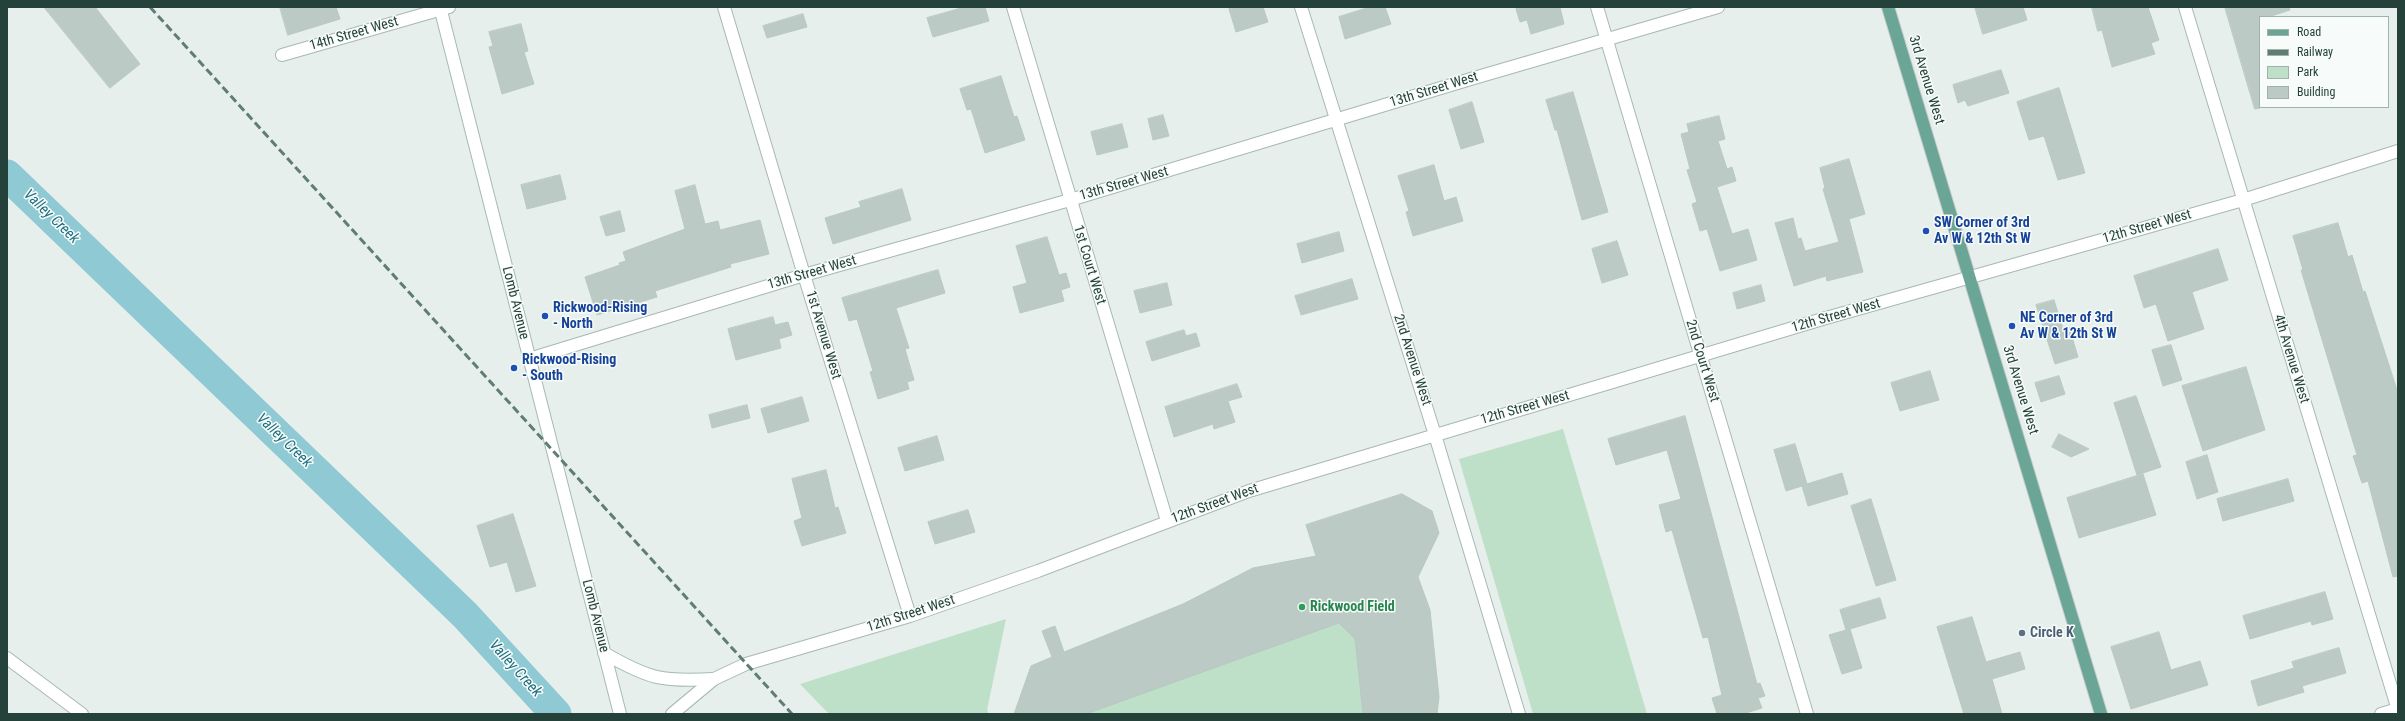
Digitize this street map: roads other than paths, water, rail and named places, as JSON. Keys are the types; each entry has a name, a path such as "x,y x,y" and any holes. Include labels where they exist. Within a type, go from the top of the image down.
{"main road":[{"name":"3rd Avenue West","path":"1888,7 1971,278 2101,714"}],"street":[{"name":"1st Avenue West","path":"724,7 804,275 910,616"},
{"name":"1st Court West","path":"1013,7 1167,522"},
{"name":"2nd Avenue West","path":"1301,7 1435,435 1519,714"},
{"name":"2nd Court West","path":"1597,7 1807,714"},
{"name":"13th Street West","path":"529,359 804,275 1070,200 1336,121 1474,78 1718,7"},
{"name":"4th Avenue West","path":"2185,7 2398,709"},
{"name":"14th Street West","path":"282,55 443,8"},
{"name":"Lomb Avenue","path":"443,8 529,359 555,453 620,714"},
{"name":"12th Street West","path":"672,714 714,678 746,664 778,656 910,616 1249,491 1701,357 2243,200 2398,151"},
{"path":"604,653 653,677 676,681 714,678"},
{"path":"7,658 82,714"},
{"path":"2381,714 2398,709"}],"waterway":[{"name":"Valley Creek","path":"7,175 465,615 556,714"}],"railway":[{"path":"150,7 792,714"}],"place":[{"name":"SW Corner of 3rd Av W & 12th St W","path":"1926,231"},
{"name":"Rickwood-Rising - North","path":"545,316"},
{"name":"NE Corner of 3rd Av W & 12th St W","path":"2012,326"},
{"name":"Rickwood-Rising - South","path":"514,368"},
{"name":"Rickwood Field","path":"1302,607"},
{"name":"Circle K","path":"2022,633"}]}
